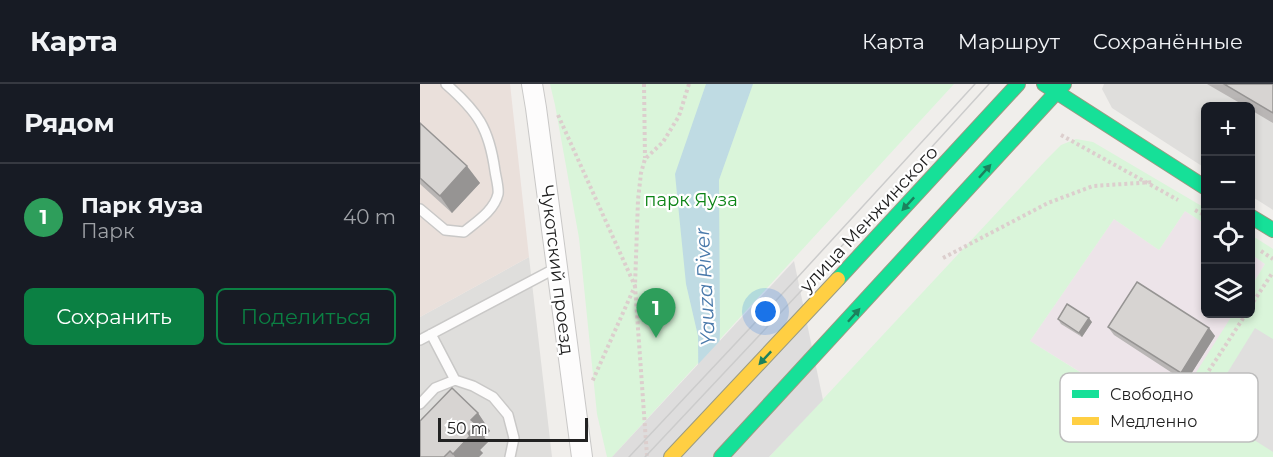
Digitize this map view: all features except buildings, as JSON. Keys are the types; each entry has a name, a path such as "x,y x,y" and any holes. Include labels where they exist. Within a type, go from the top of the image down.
{"main road":[{"name":"улица Менжинского","path":"671,457 1018,84"},
{"path":"1044,84 1060,88 1201,185"},
{"path":"721,457 1060,88"},
{"path":"1255,219 1273,230"}],"street":[{"name":"Чукотский проезд","path":"531,84 537,108 582,457"}],"lane":[{"path":"420,209 445,230 464,232 487,214 498,194 493,156 484,125 470,105 446,84"},
{"path":"420,340 556,268"},
{"path":"431,334 455,380"},
{"path":"420,404 435,388 455,380 473,386 493,397 508,415 514,438 510,457"}],"path":[{"path":"644,84 645,159 638,200 635,286 647,457"},
{"path":"645,159 663,142 679,116 689,84"},
{"path":"553,105 635,286 592,381 590,391"},
{"path":"1061,135 1201,213"},
{"path":"944,258 1059,198 1093,186 1156,182"},
{"path":"1255,301 1273,272"},
{"path":"1207,373 1243,318"}],"shaded area":[{"path":"420,84 510,84 529,257 420,317"},
{"path":"1104,84 1273,84 1273,210 1255,199 1255,102 1201,102 1201,165 1112,108 1102,89"},
{"path":"1185,211 1201,221 1201,318 1231,318 1196,373 1082,373 1030,341 1114,219 1159,250"},
{"path":"529,257 552,457 420,457 420,317"},
{"path":"1255,257 1265,264 1255,280"},
{"path":"1255,328 1273,339 1273,452 1257,442 1258,373 1227,373"}],"green space":[{"name":"парк Яуза","path":"550,84 954,84 612,457 607,457 597,414 579,238"},
{"path":"1076,139 1093,142 1201,206 1201,221 1185,211 1159,250 1114,219 1030,341 1081,373 1060,373 1060,442 1258,442 1258,373 1196,373 1230,318 1255,318 1255,280 1265,264 1255,257 1255,238 1273,249 1273,457 769,457 1061,145"}],"water":[{"name":"Yauza River","path":"706,84 753,84 719,180 720,329 716,457 699,457 698,336 686,284 675,174"}],"pier":[{"path":"794,261 823,400 769,457 612,457"}],"tram line":[{"path":"629,457 975,84"},
{"path":"645,457 800,292 989,84"}],"traffic: fast":[{"path":"838,279 1018,84"},
{"path":"1044,84 1201,185"},
{"path":"721,457 1064,84"},
{"path":"1255,219 1273,230"}],"traffic: slow":[{"path":"671,457 838,279"}],"place":[{"name":"Парк Яуза","path":"656,338"}]}
